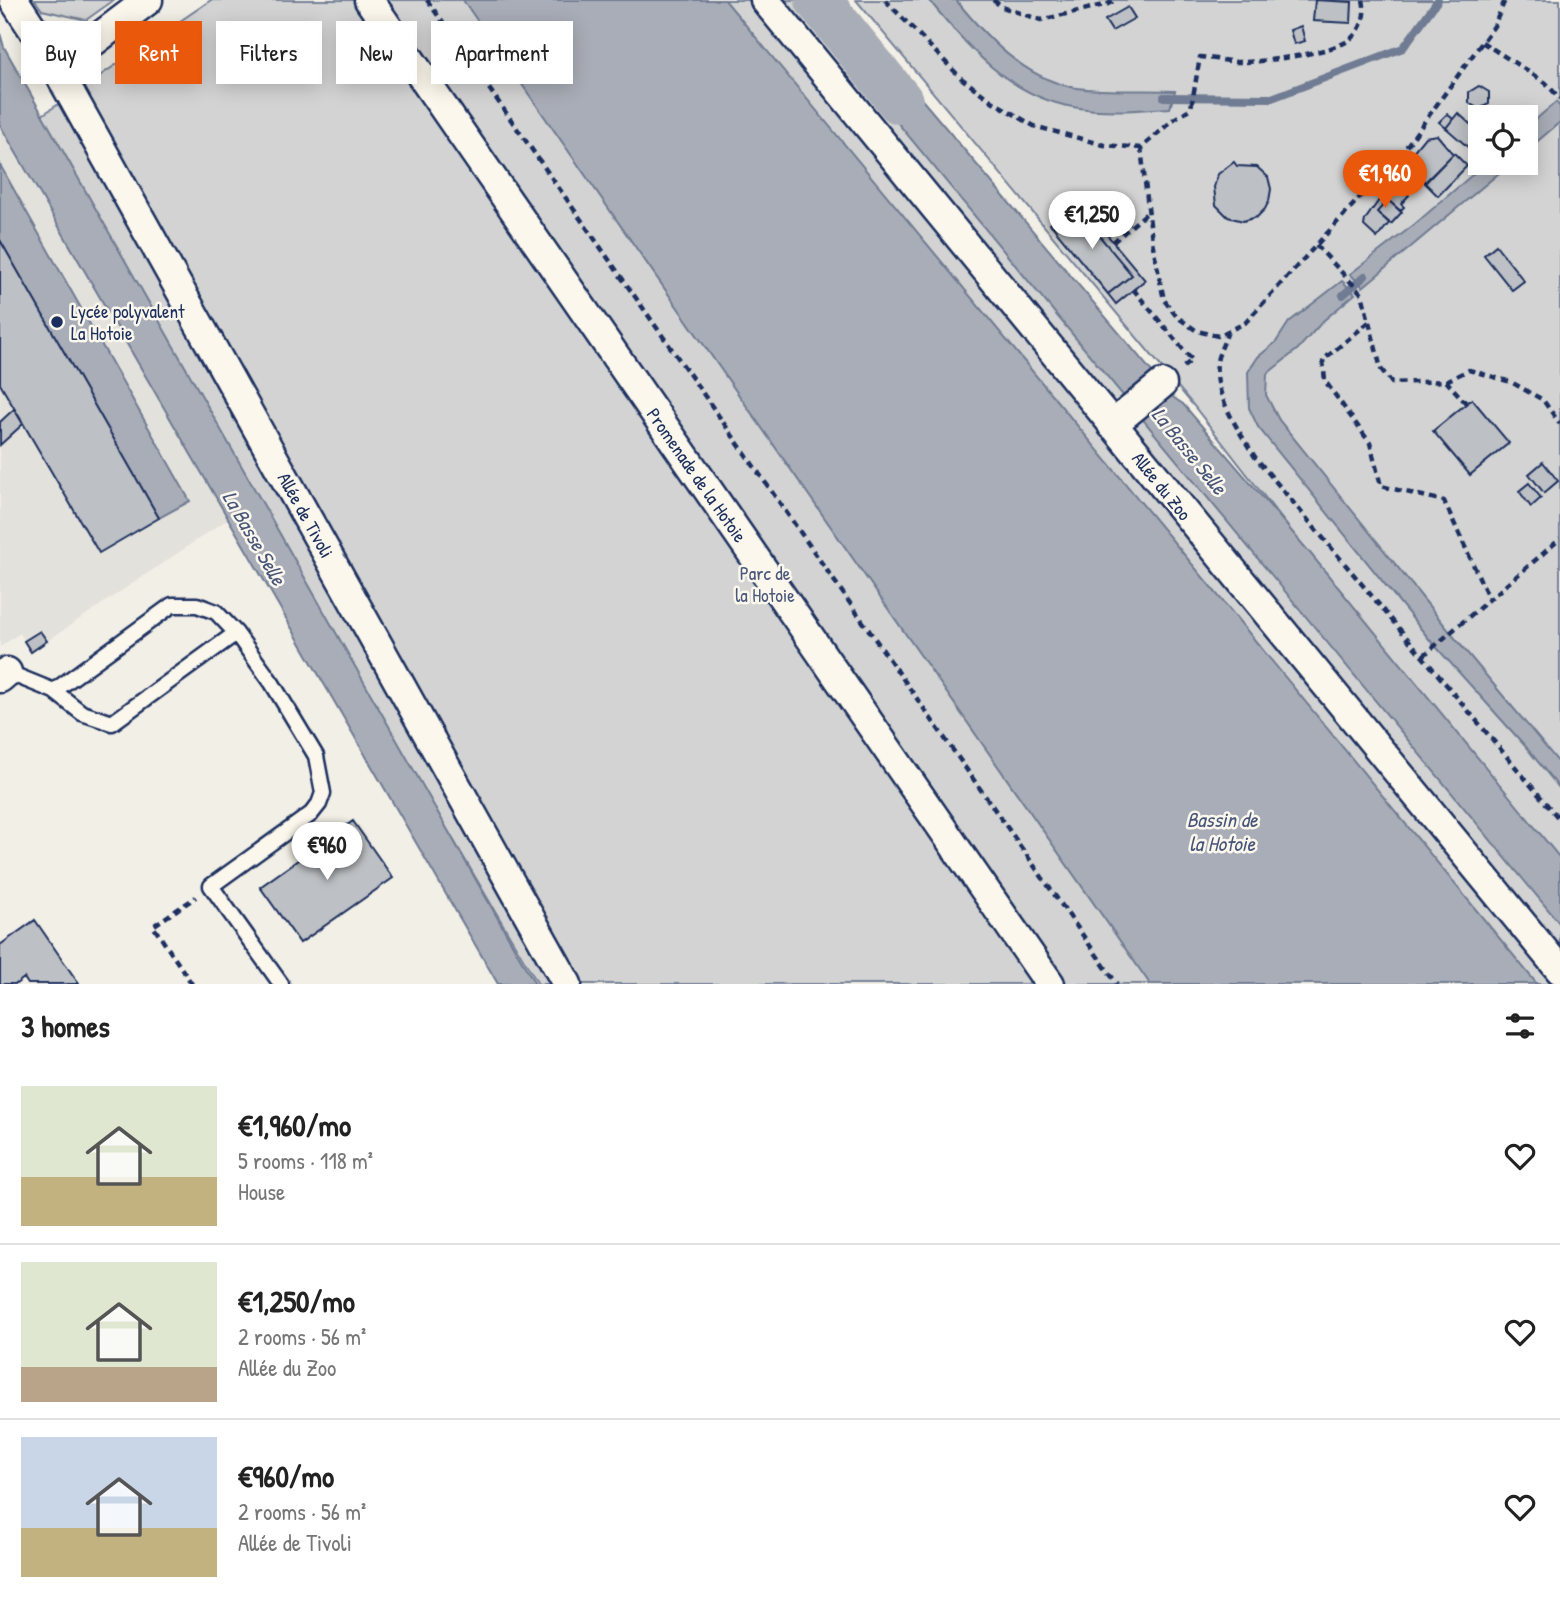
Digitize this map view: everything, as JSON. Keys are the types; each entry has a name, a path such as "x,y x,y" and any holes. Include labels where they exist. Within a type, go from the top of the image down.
{"street":[{"path":"101,36 148,0"},
{"name":"Promenade de la Hotoie","path":"369,0 1050,984"},
{"name":"Allée du Zoo","path":"765,0 1123,416 1560,970"},
{"name":"Allée de Tivoli","path":"16,3 28,21"},
{"name":"Allée de Tivoli","path":"65,84 567,984"},
{"path":"1123,416 1162,384"}],"lane":[{"path":"54,691 172,605 197,606 216,612 236,633 272,683 316,756 323,793 320,804 312,814 211,886 281,984"},
{"path":"3,675 54,691 82,713 112,723 236,633"}],"path":[{"path":"427,0 1117,984"},
{"path":"885,0 961,78 992,101 1034,126 1104,145 1140,148 1191,108 1200,57 1240,62 1299,56 1346,42 1360,28 1366,12 1363,0"},
{"path":"993,0 1002,8 1041,20 1115,0"},
{"path":"1140,148 1152,241 1164,300 1177,317 1197,331 1218,337 1245,323 1406,147 1494,26 1505,0"},
{"path":"1482,42 1546,83 1558,97"},
{"path":"1113,242 1148,212"},
{"path":"1316,245 1363,293 1381,369 1392,383 1446,382 1469,370 1511,382 1543,400 1560,424"},
{"path":"1133,289 1192,360 1162,384"},
{"path":"1369,322 1323,360 1325,381 1370,443 1381,486 1444,501 1489,599"},
{"path":"1228,331 1217,359 1220,388 1229,416 1255,457 1560,820"},
{"path":"1446,382 1466,403"},
{"path":"1423,656 1560,539"},
{"path":"192,984 153,926 211,886"}],"shaded area":[{"name":"Lycée polyvalent La Hotoie","path":"0,125 228,519 31,652 20,633 0,647"}],"green space":[{"path":"35,0 114,0 86,20 42,10"},
{"name":"Parc de la Hotoie","path":"211,0 799,0 1560,919 1560,984 538,984 32,122 88,84 101,84 101,75 115,65 115,84 202,84 202,21 180,21"},
{"path":"856,0 1560,0 1560,870 1447,731 1193,405"}],"water":[{"name":"Bassin de la Hotoie","path":"463,0 725,0 1537,984 1150,984 522,84 573,84 573,21 478,21"},
{"path":"797,0 839,0 868,36 842,57"},
{"path":"929,0 956,0 1007,54 1021,65 1053,82 1095,90 1175,91 1170,108 1085,109 1050,101 1029,92 1010,81 975,52"},
{"path":"0,33 4,47 21,77 21,84 25,84 535,984 498,984 0,125"},
{"path":"874,43 1174,398 1183,404 1310,553 1560,858 1560,924 849,64"},
{"path":"1556,102 1560,107 1560,122 1538,141 1538,118"},
{"path":"0,165 190,501 159,518 0,240"},
{"path":"1472,175 1497,175 1363,287 1350,274 1415,224"},
{"path":"1342,281 1355,294 1323,321 1298,349 1267,374 1266,395 1279,420 1560,764 1560,789 1429,639 1258,427 1249,408 1248,372 1258,357 1276,342 1289,322"}],"building":[{"path":"1315,0 1352,2 1351,23 1313,21"},
{"path":"1128,7 1135,18 1112,31 1105,20"},
{"path":"1301,26 1305,41 1294,44 1290,30"},
{"path":"1479,86 1489,92 1489,104 1472,105 1469,103 1469,92"},
{"path":"1458,113 1468,122 1468,147 1446,128"},
{"path":"1447,114 1453,119 1446,128 1439,122"},
{"path":"1437,135 1453,154 1425,182 1407,164 1407,159 1425,137"},
{"path":"1454,153 1467,166 1438,196 1425,183"},
{"path":"1234,162 1237,166 1257,167 1268,177 1271,189 1265,209 1257,217 1243,221 1228,217 1216,205 1214,187 1218,174"},
{"path":"1399,186 1409,195 1401,204 1404,207 1400,211 1388,200 1377,212 1389,223 1377,238 1364,226 1365,220 1382,196 1393,187"},
{"path":"1078,200 1145,280 1116,304 1108,294 1132,275 1076,208 1053,227 1050,224"},
{"path":"1388,200 1402,212 1391,224 1377,212"},
{"path":"1076,208 1132,275 1108,294 1053,227"},
{"path":"0,240 159,518 99,553 0,384"},
{"path":"1496,245 1524,281 1512,290 1484,255"},
{"path":"1472,399 1509,443 1470,475 1433,431"},
{"path":"14,409 23,424 0,445 0,422"},
{"path":"1543,462 1558,481 1544,493 1529,474"},
{"path":"1529,483 1541,498 1531,507 1519,491"},
{"path":"40,631 47,641 31,652 24,641"},
{"path":"353,821 393,878 300,943 260,887"},
{"path":"35,920 79,984 28,984 24,978 16,984 0,984 0,945"}],"waterway":[{"name":"La Basse Selle","path":"818,0 900,101"},
{"path":"1164,97 1272,98 1403,48 1438,0"},
{"path":"1343,295 1365,276"}],"place":[{"name":"Lycée polyvalent La Hotoie","path":"57,322"}]}
